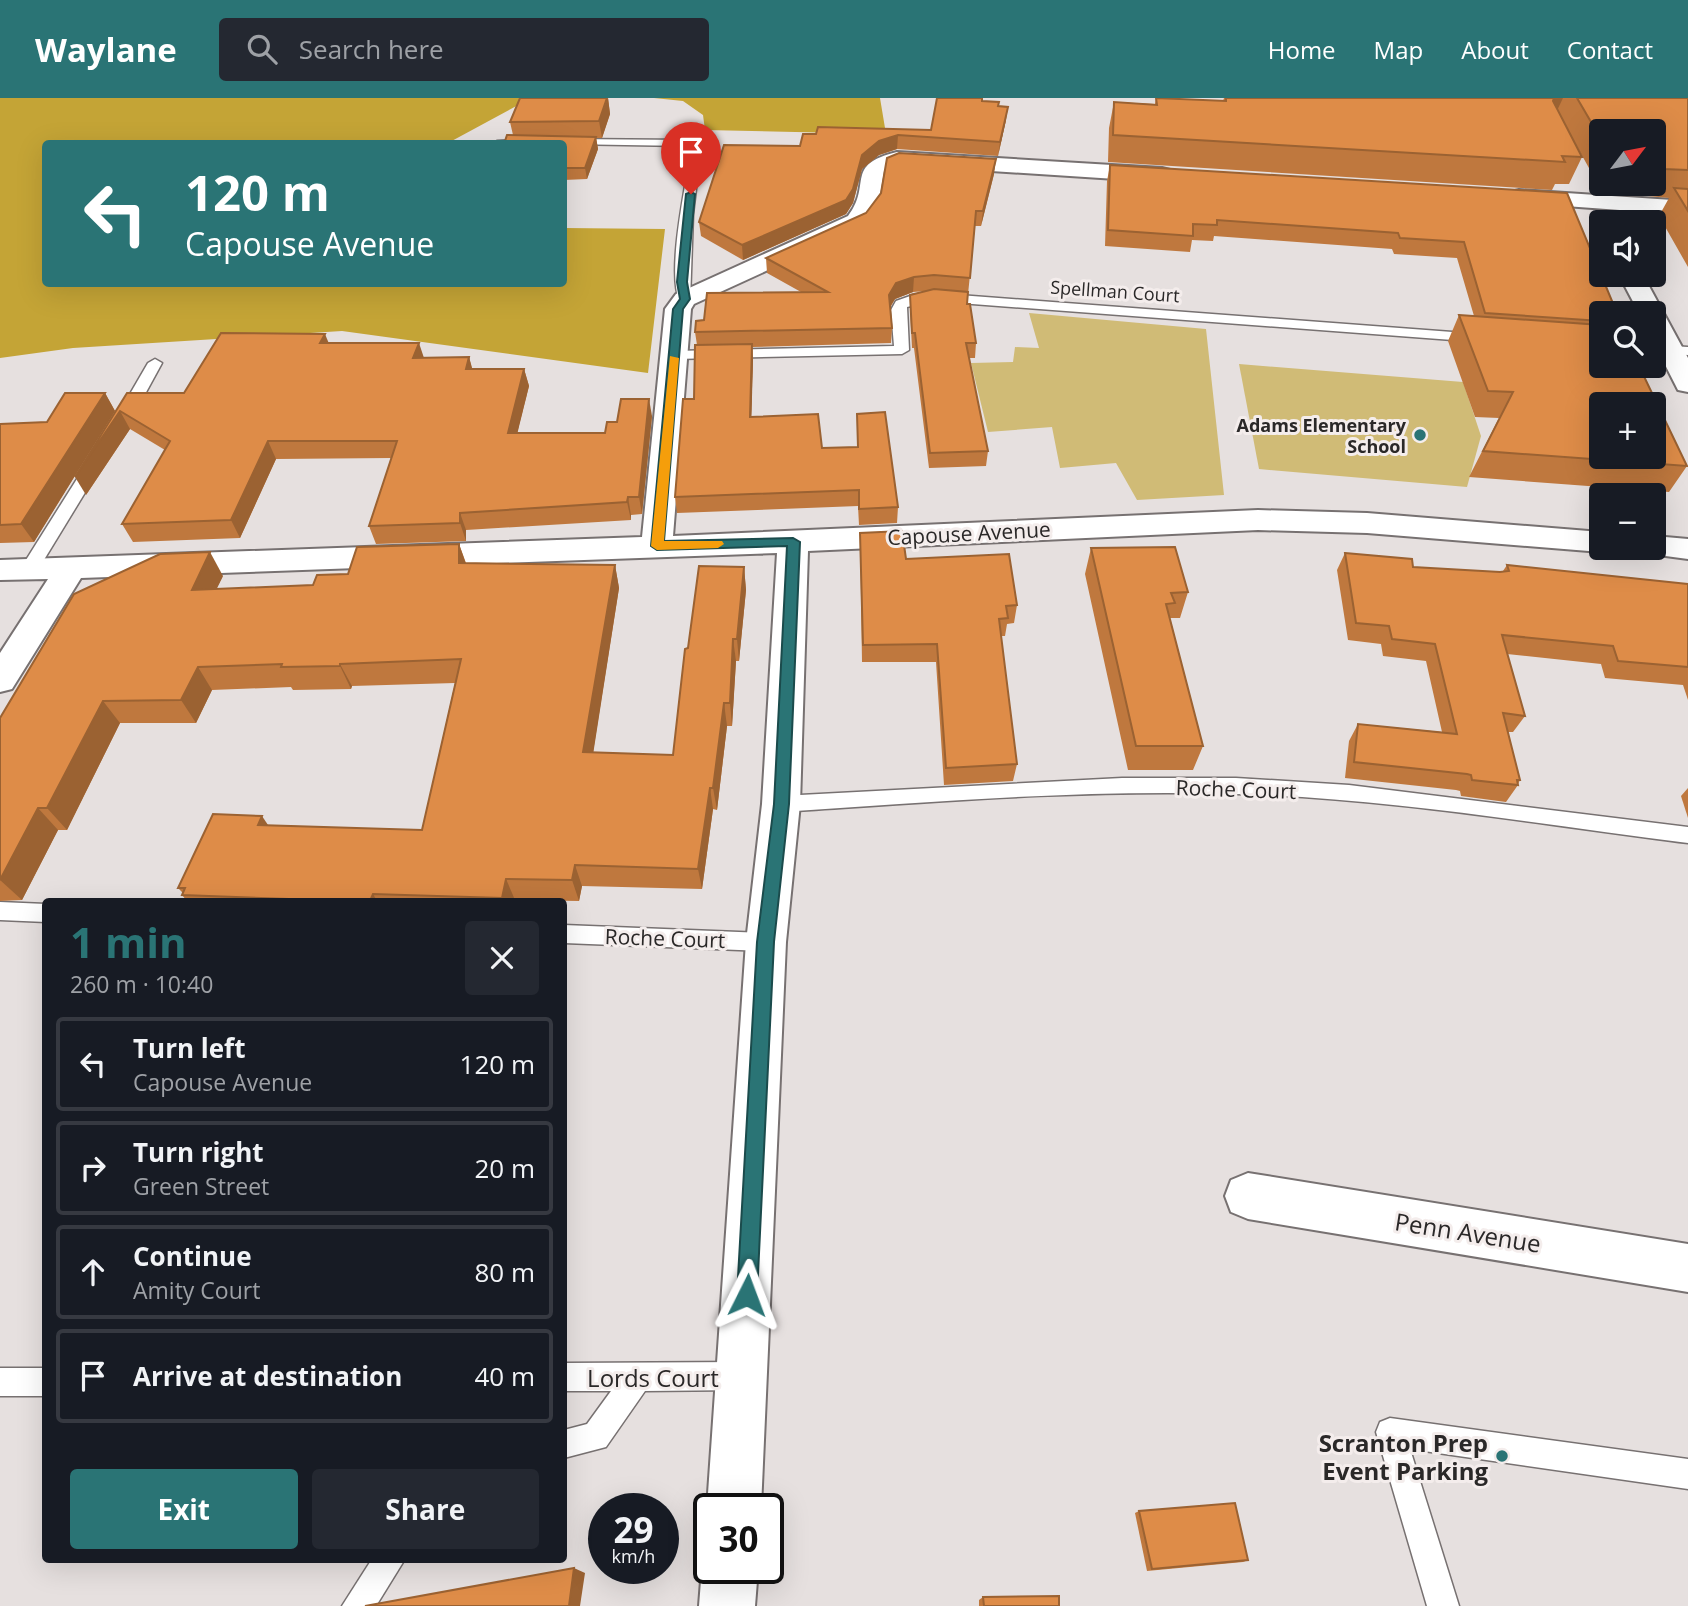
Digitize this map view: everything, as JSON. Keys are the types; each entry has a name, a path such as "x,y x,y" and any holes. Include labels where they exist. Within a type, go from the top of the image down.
{"street":[{"path":"657,546 678,309 685,299 856,221 867,207 874,169 883,162 897,158 1189,176"},
{"path":"1581,180 1596,210"},
{"path":"1494,196 1589,211"},
{"path":"1642,210 1688,208"},
{"path":"1671,350 1688,384"},
{"name":"Capouse Avenue","path":"15,569 793,542 1258,520 1367,523 1589,541"},
{"path":"735,1493 766,942 781,804 793,542"},
{"path":"1666,547 1688,549"},
{"path":"0,680 72,566"},
{"name":"Penn Avenue","path":"1248,1196 1688,1268"},
{"path":"727,1606 729,1584"}],"lane":[{"path":"567,142 680,143 694,146 698,156 687,214 682,282 685,299"},
{"name":"Spellman Court","path":"674,355 902,350 898,310 901,304 913,299 933,297 1497,339"},
{"path":"118,428 155,363"},
{"path":"15,569 103,451"},
{"name":"Roche Court","path":"781,804 1092,786 1237,786 1380,797 1688,835"},
{"path":"0,911 42,913"},
{"name":"Roche Court","path":"567,934 766,942"},
{"name":"Lords Court","path":"567,1377 742,1376"},
{"path":"567,1443 596,1437 638,1377"},
{"path":"0,1382 42,1382"},
{"path":"1443,1606 1390,1433 1688,1474"},
{"path":"358,1606 387,1563"}],"shaded area":[{"path":"0,98 531,98 454,140 42,140 42,287 567,287 567,228 665,229 648,373 342,331 73,348 0,358"},
{"path":"654,98 880,98 886,134 705,130 703,115 683,101"},
{"path":"1029,313 1206,329 1224,495 1137,500 1116,463 1060,468 1052,427 988,432 971,363 1013,362 1015,347 1039,348"},
{"path":"1239,364 1463,382 1481,436 1467,487 1259,469"}],"building":[{"path":"520,98 607,98 599,121 510,122"},
{"path":"937,98 982,98 982,101 999,102 998,106 1008,107 1000,142 898,135 879,141 862,155 853,189 846,200 742,245 699,222 724,145 800,146 803,134 816,134 818,127 931,130"},
{"path":"1156,98 1226,101 1226,98 1554,98 1553,101 1582,157 1562,156 1565,162 1113,135 1114,102 1157,105"},
{"path":"1577,98 1688,98 1688,170 1666,169 1666,119 1589,119"},
{"path":"507,135 596,137 585,168 567,168 567,140 505,140"},
{"path":"899,153 996,159 983,211 976,211 970,278 934,275 914,277 896,283 889,295 892,328 695,332 696,321 704,320 707,293 828,292 766,258 866,213 881,193 887,158"},
{"path":"1110,165 1567,193 1589,246 1589,287 1606,287 1612,301 1589,301 1589,320 1485,313 1464,242 1400,238 1398,233 1217,220 1217,225 1193,224 1193,236 1108,230"},
{"path":"1674,188 1688,189 1688,211"},
{"path":"934,289 968,292 967,304 970,304 976,343 966,343 988,451 930,453 915,333 912,333 910,295"},
{"path":"1459,315 1589,324 1589,378 1645,378 1651,392 1589,392 1589,459 1483,451 1513,392 1488,391"},
{"path":"221,333 325,334 320,343 419,343 413,358 469,357 466,369 524,369 508,433 605,433 607,422 617,422 621,399 649,399 639,497 628,497 627,502 460,513 460,523 369,526 397,441 268,441 231,520 122,524 170,441 120,411 75,477 127,393 184,393"},
{"path":"752,344 750,417 818,414 822,448 858,447 857,414 885,412 898,507 859,509 859,490 675,497 683,399 694,399 695,345"},
{"path":"65,393 105,393 21,524 0,525 0,424 47,422"},
{"path":"1666,422 1687,466 1666,464"},
{"path":"902,531 906,559 1009,554 1017,605 1006,606 1008,618 999,619 1017,764 946,768 937,644 863,645 860,533"},
{"path":"459,544 459,563 615,565 583,752 673,755 685,649 688,648 699,566 744,567 737,639 733,639 730,703 724,703 713,788 710,788 698,869 575,865 572,880 506,879 502,898 373,894 371,898 182,895 185,888 178,888 213,814 262,816 258,825 422,830 461,659 340,666 281,667 282,664 198,667 181,700 103,701 47,808 38,808 0,880 0,718 74,594 160,554 210,552 192,590 313,585 317,575 348,574 357,547"},
{"path":"1175,547 1188,592 1171,593 1175,603 1166,604 1203,746 1136,746 1091,548"},
{"path":"1345,553 1412,559 1413,567 1500,572 1509,571 1507,565 1688,584 1688,667 1618,661 1613,646 1502,635 1525,716 1503,713 1520,780 1517,780 1518,785 1472,780 1471,775 1467,774 1354,762 1358,724 1457,734 1435,644 1392,639 1389,626 1356,623"},
{"path":"1235,1503 1248,1560 1152,1569 1139,1511"},
{"path":"574,1568 569,1606 365,1606"},
{"path":"1059,1596 1059,1606 984,1606 983,1597"}],"slow traffic":[{"path":"674,358 657,546 718,544"}],"place":[{"name":"Adams Elementary School","path":"1420,435"},
{"name":"Scranton Prep Event Parking","path":"1502,1456"}],"route":[{"path":"691,194 682,282 685,299 678,309 657,546 793,542 781,804 766,942 747,1295"}]}
